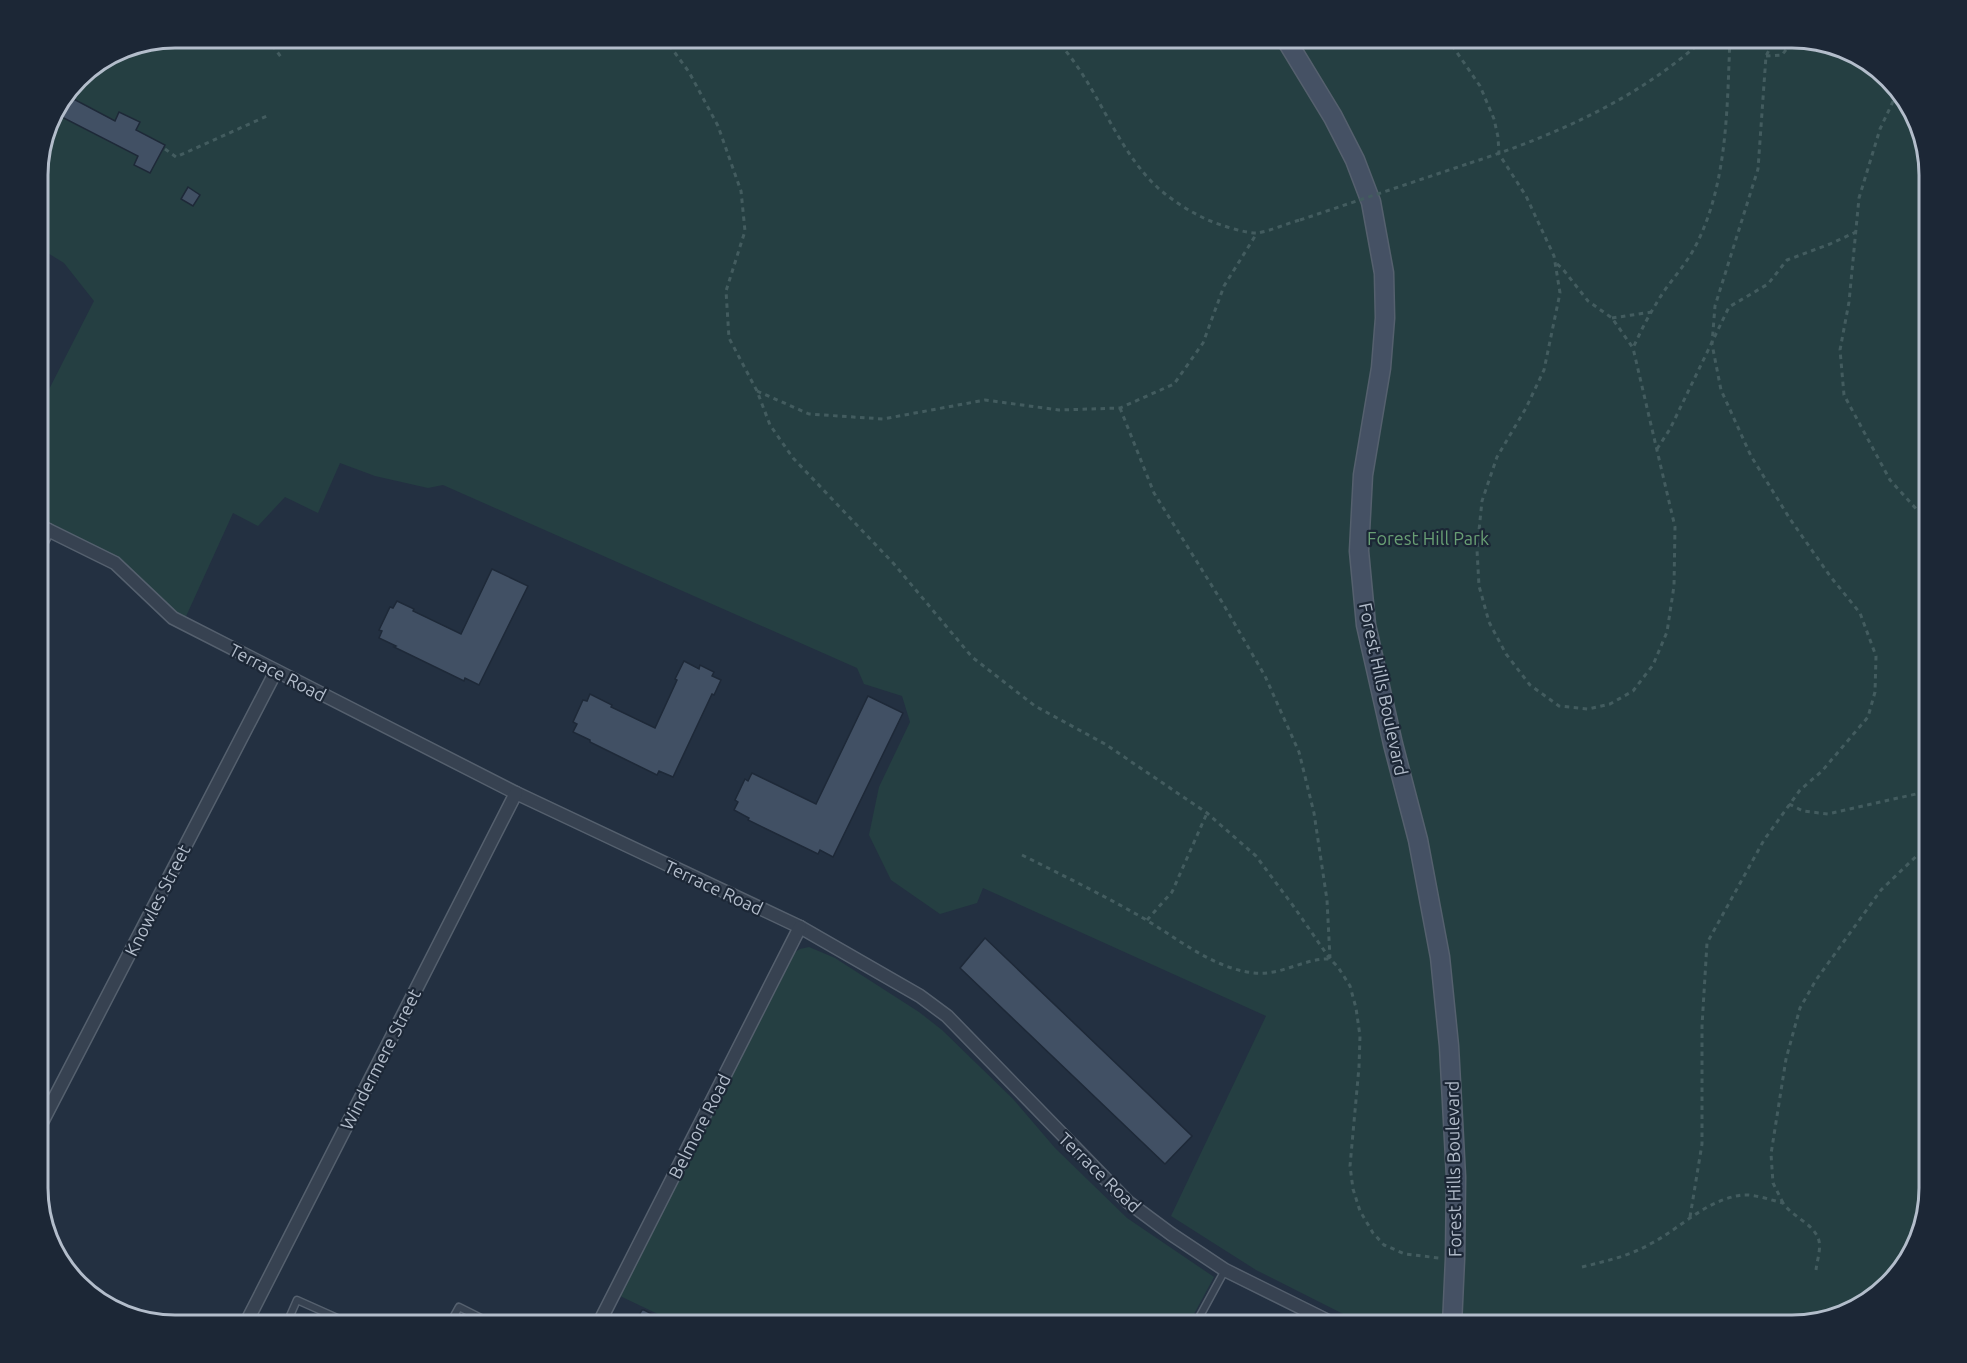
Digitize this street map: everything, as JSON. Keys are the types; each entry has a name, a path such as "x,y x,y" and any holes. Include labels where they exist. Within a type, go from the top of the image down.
{"street":[{"name":"Forest Hills Boulevard","path":"1291,48 1334,117 1355,160 1371,202 1384,273 1385,318 1381,368 1363,475 1359,552 1366,625 1418,840 1440,957 1449,1046 1455,1153 1452,1315"},
{"name":"Terrace Road","path":"48,530 115,563 173,618 516,793 800,927 920,996 947,1016 1128,1202 1226,1270 1314,1315"},
{"name":"Knowles Street","path":"48,1111 276,670"},
{"name":"Windermere Street","path":"251,1315 516,793"},
{"name":"Belmore Road","path":"604,1315 800,927"}],"lane":[{"path":"1201,1315 1226,1270"},
{"path":"290,1315 297,1299 330,1315"},
{"path":"455,1315 459,1307 474,1315"}],"path":[{"path":"274,48 281,57"},
{"path":"671,48 689,72 718,126 741,191 744,231 726,291 729,338 757,391 770,425 793,458 894,564 972,657 1035,706 1104,744 1207,813 1256,855 1350,986 1359,1027 1359,1067 1350,1166 1353,1189 1360,1211 1373,1233 1384,1245 1405,1254 1426,1258 1455,1259"},
{"path":"1064,48 1085,77 1135,161 1158,188 1189,211 1208,220 1257,233 1470,164 1562,127 1611,104 1659,76 1693,48"},
{"path":"1454,48 1480,86 1494,119 1498,137 1498,154 1526,196 1554,256 1560,293 1544,370 1526,408 1497,457 1482,501 1477,550 1479,586 1489,622 1506,654 1530,685 1559,706 1588,709 1610,704 1633,691 1653,665 1666,632 1674,586 1675,527 1633,348 1612,318 1588,301 1562,268 1556,264"},
{"path":"1633,348 1656,303 1677,276 1695,247 1707,221 1715,195 1727,104 1730,48"},
{"path":"1690,1217 1702,1144 1702,1026 1707,943 1764,840 1800,790 1822,771 1868,717 1875,692 1876,656 1860,613 1830,576 1790,519 1751,456 1721,390 1712,344 1715,306 1758,169 1766,56 1770,48"},
{"path":"1766,56 1782,55 1787,48"},
{"path":"1894,99 1880,129 1859,198 1849,302 1840,350 1845,395 1890,480 1919,512"},
{"path":"165,149 176,157 267,116"},
{"path":"1657,449 1671,429 1729,307 1768,284 1787,260 1856,232"},
{"path":"757,391 808,414 883,419 985,400 1059,410 1120,408 1174,384 1203,343 1224,286 1257,233"},
{"path":"1612,318 1652,312"},
{"path":"1120,408 1154,493 1265,676 1299,752 1314,813 1327,900 1330,959"},
{"path":"1789,804 1803,811 1828,813 1919,793"},
{"path":"1147,920 1172,892 1207,813"},
{"path":"1816,1270 1819,1241 1811,1227 1789,1212 1773,1183 1771,1154 1786,1059 1800,1008 1816,980 1881,890 1919,854"},
{"path":"1022,855 1147,920 1206,957 1234,970 1257,974 1278,971 1319,959 1330,959"},
{"path":"1582,1267 1632,1254 1714,1204 1743,1195 1783,1203"}],"green space":[{"name":"Forest Hill Park","path":"166,48 1792,48 1817,50 1863,69 1888,91 1906,119 1917,150 1919,175 1919,1188 1915,1221 1898,1259 1876,1284 1848,1302 1825,1311 1792,1315 1345,1315 1256,1270 1171,1216 1266,1016 983,888 977,903 940,914 891,880 869,835 879,787 910,722 902,696 864,684 857,668 443,485 428,488 375,476 340,463 318,513 285,497 258,526 233,513 183,623 115,563 48,530 48,391 94,301 64,263 48,253 48,166 52,142 61,119 79,91 111,65 150,50"},
{"path":"809,947 835,958 919,1012 942,1030 1013,1099 1055,1148 1127,1218 1214,1277 1193,1315 660,1315 620,1296 792,954"}],"building":[{"path":"73,99 115,121 119,112 140,122 136,130 165,145 150,173 134,165 138,156 62,117"},
{"path":"188,187 200,195 193,206 181,199"},
{"path":"492,569 528,586 479,685 465,678 464,681 379,638 382,631 379,630 390,607 393,608 397,601 461,634"},
{"path":"684,661 699,669 700,665 714,672 712,676 721,680 714,695 712,694 673,777 659,771 657,775 573,732 577,724 573,722 583,700 587,701 590,694 655,728"},
{"path":"868,696 903,713 833,857 820,850 818,854 748,820 749,818 734,810 738,802 735,800 745,779 748,781 752,773 816,804"},
{"path":"985,938 1192,1136 1165,1164 960,968"},
{"path":"644,1310 654,1315 639,1315"}]}
